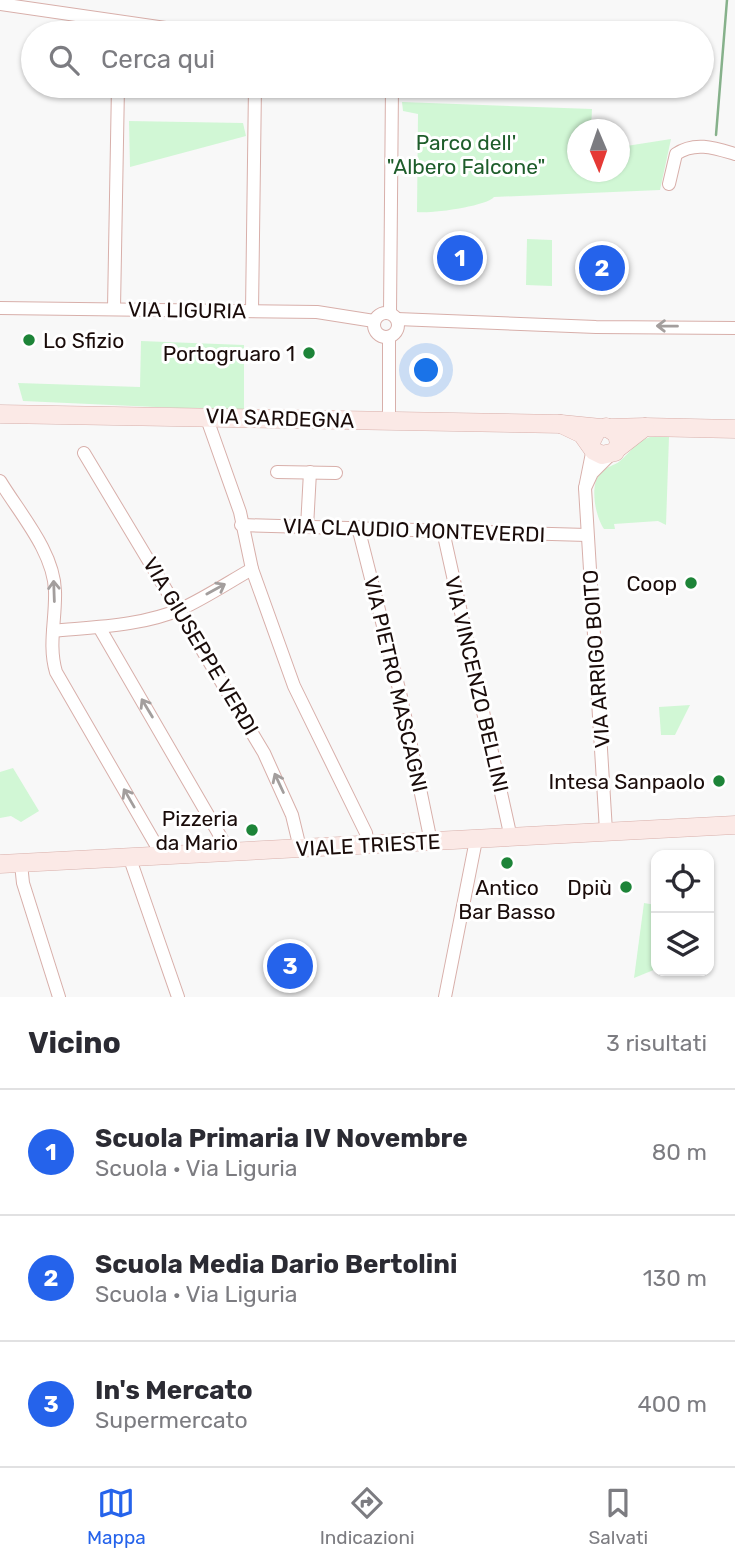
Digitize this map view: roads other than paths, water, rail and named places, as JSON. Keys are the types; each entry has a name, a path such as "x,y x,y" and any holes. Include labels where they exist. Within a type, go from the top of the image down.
{"street":[{"path":"0,4 85,21"},
{"path":"114,308 118,98"},
{"path":"252,311 255,98"},
{"path":"389,421 389,337 397,330 393,316 392,98"},
{"path":"669,184 676,154 686,148 706,146 735,154"},
{"name":"VIA LIGURIA","path":"0,309 317,312 374,321"},
{"path":"389,337 376,332 374,321 382,313 393,316 596,327 735,327"},
{"name":"VIA SARDEGNA","path":"0,414 561,424 599,437 646,427 735,429"},
{"path":"206,416 240,512 252,569 294,686 366,833 368,845"},
{"path":"585,488 592,474 614,451 646,427"},
{"path":"599,437 617,435 614,451"},
{"name":"VIA SARDEGNA","path":"599,437 602,455 614,451"},
{"name":"VIA ARRIGO BOITO","path":"599,437 585,488 606,831"},
{"name":"VIA GIUSEPPE VERDI","path":"84,453 270,764 292,815 300,848"},
{"path":"277,472 336,473"},
{"path":"307,527 310,472"},
{"path":"0,481 52,571 55,591 52,659 56,672 163,857"},
{"name":"VIA CLAUDIO MONTEVERDI","path":"241,525 587,535"},
{"name":"VIA PIETRO MASCAGNI","path":"358,527 401,698 431,842"},
{"name":"VIA VINCENZO BELLINI","path":"443,531 511,838"},
{"path":"53,631 99,627 180,610 252,569"},
{"path":"99,627 230,853"},
{"name":"VIALE TRIESTE","path":"0,864 735,825"},
{"path":"445,997 476,840"},
{"path":"130,859 178,997"},
{"path":"21,864 23,883 59,997"}],"waterway":[{"path":"716,135 727,0"}],"place":[{"name":"Scuola Primaria IV Novembre","path":"460,258"},
{"name":"Scuola Media Dario Bertolini","path":"602,268"},
{"name":"Lo Sfizio","path":"29,340"},
{"name":"Portogruaro 1","path":"309,353"},
{"name":"Coop","path":"691,583"},
{"name":"Intesa Sanpaolo","path":"719,781"},
{"name":"Pizzeria da Mario","path":"252,830"},
{"name":"Antico Bar Basso","path":"507,863"},
{"name":"Dpiù","path":"626,887"},
{"name":"In's Mercato","path":"290,966"}],"park label":[{"name":"Parco dell' \"Albero Falcone\"","path":"466,154"}]}
